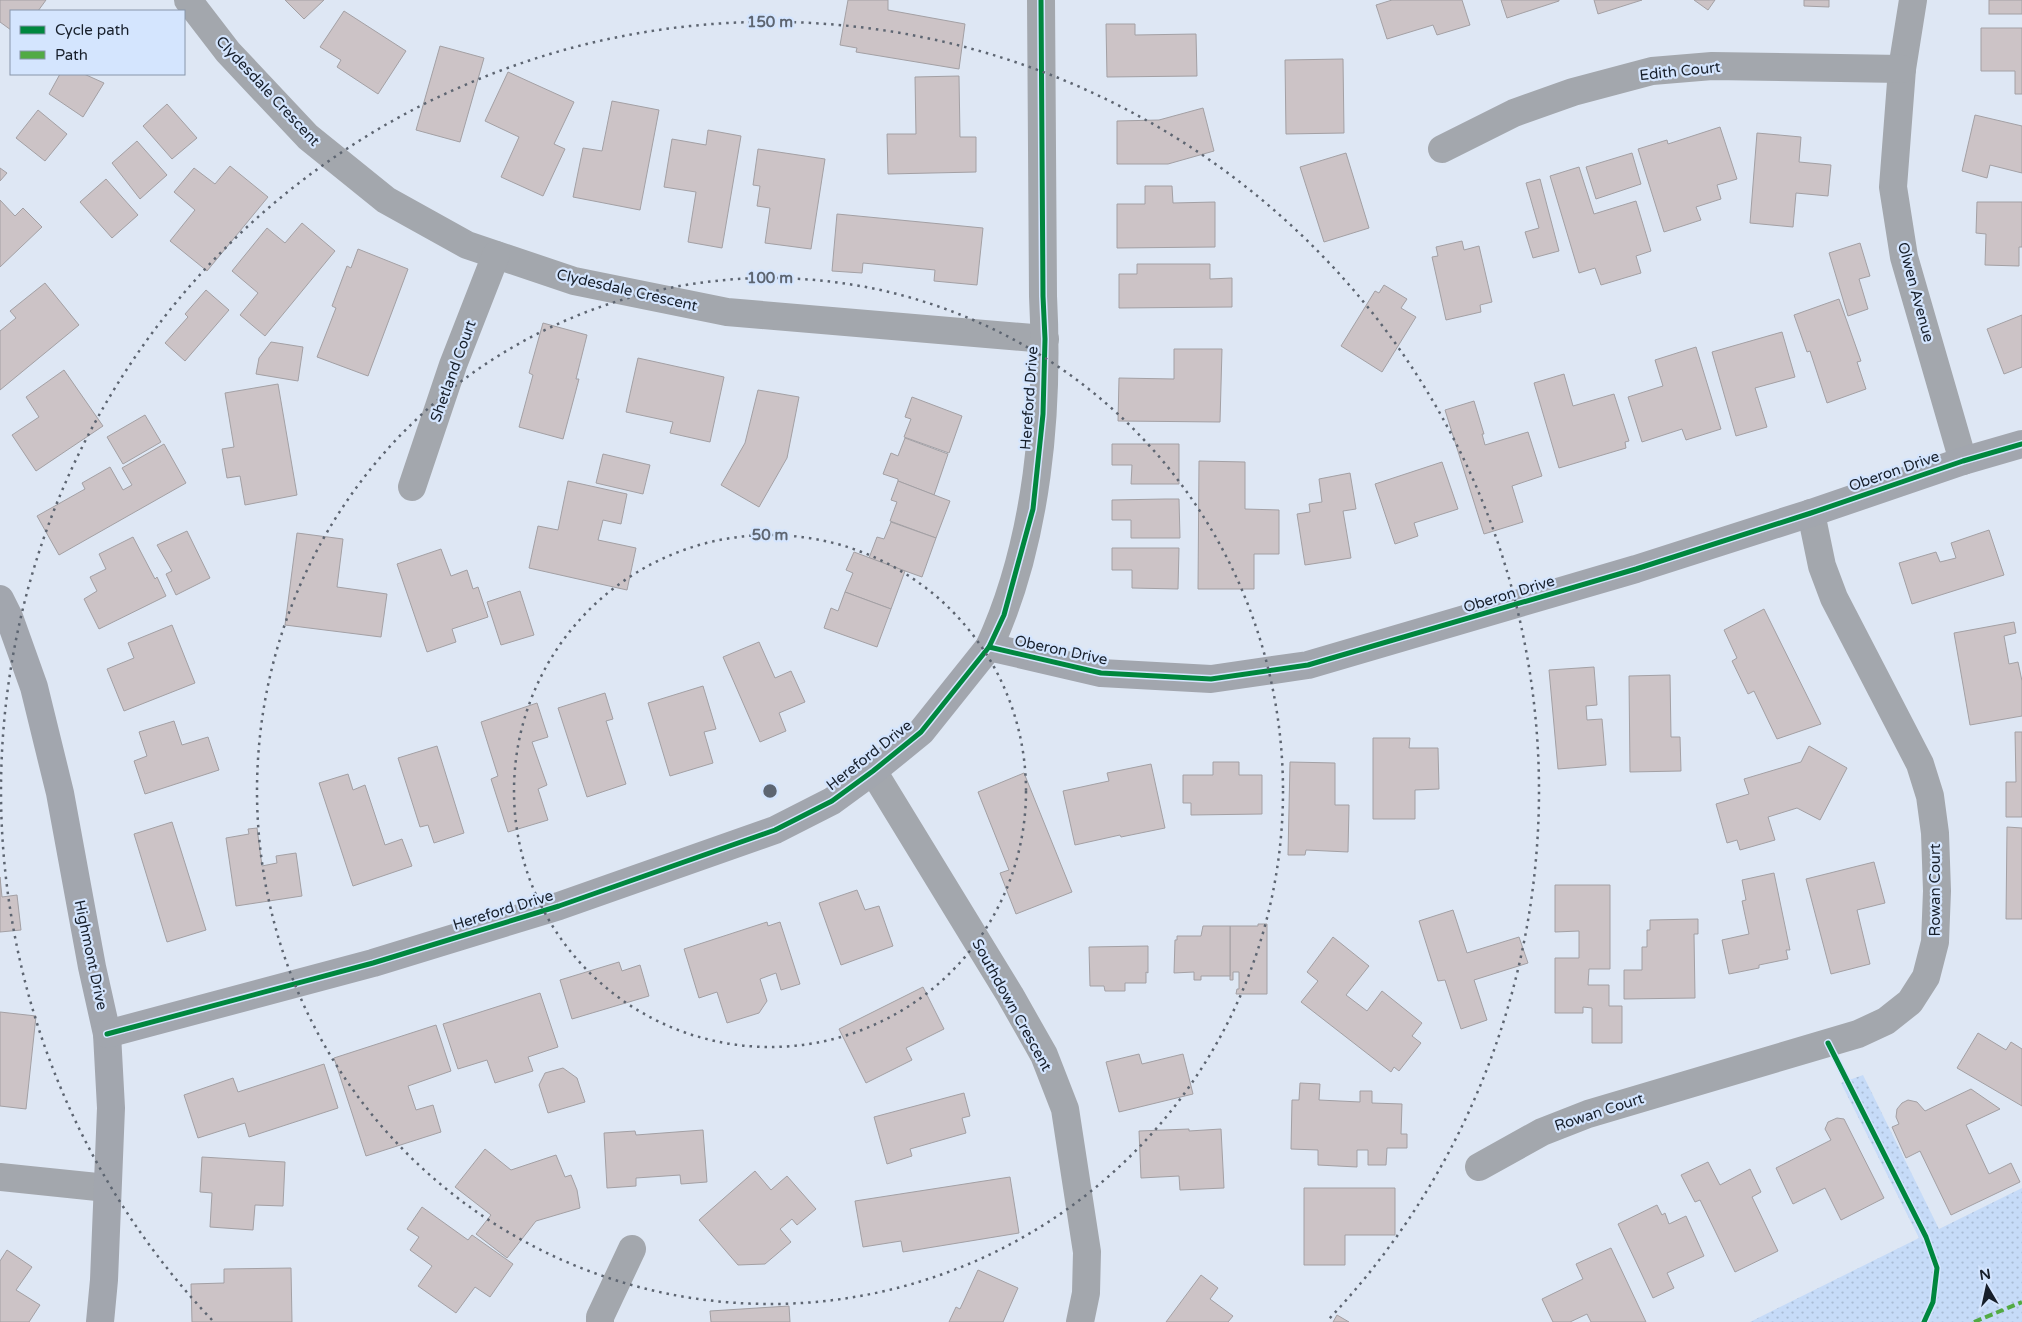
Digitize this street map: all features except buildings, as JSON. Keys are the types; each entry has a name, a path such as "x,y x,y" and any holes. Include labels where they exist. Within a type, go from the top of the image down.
{"street":[{"name":"Clydesdale Crescent","path":"188,0 228,52 308,137 386,200 467,245 574,282 727,312 1045,339"},
{"name":"Hereford Drive","path":"108,1034 373,963 558,906 775,830 832,801 921,732 990,647 1004,615 1033,508 1043,414 1045,339 1041,0"},
{"name":"Olwen Avenue","path":"1913,0 1902,70 1893,187 1904,257 1963,461"},
{"name":"Edith Court","path":"1442,149 1514,113 1572,92 1652,71 1712,66 1902,70"},
{"name":"Shetland Court","path":"412,488 453,365 496,255"},
{"name":"Oberon Drive","path":"990,647 1101,673 1211,678 1308,665 1636,569 1811,513 1963,461 2022,444"},
{"name":"Rowan Court","path":"1479,1167 1542,1132 1588,1114 1858,1034 1886,1020 1910,1002 1926,977 1935,942 1937,891 1930,796 1920,764 1834,598 1822,566 1811,513"},
{"name":"Highmont Drive","path":"3,612 34,687 60,793 92,967 108,1034 110,1108 104,1280 100,1322"},
{"name":"Southdown Crescent","path":"873,771 1010,995 1044,1055 1061,1100 1073,1158 1087,1252 1086,1293 1080,1322"},
{"path":"0,1177 107,1188"},
{"path":"600,1322 600,1317 632,1248"}],"shaded area":[{"path":"1863,1075 1939,1229 2022,1188 2022,1322 1750,1322 1919,1238 1841,1083"}],"marked path":[{"path":"1974,1322 2022,1302"}],"cycle path":[{"path":"107,1034 373,963 559,906 775,830 832,801 921,732 989,647 1004,615 1033,509 1043,414 1045,339 1041,0"},
{"path":"989,647 1101,673 1211,679 1308,665 1636,569 1811,513 1963,461 2022,444"},
{"path":"1828,1043 1926,1237 1937,1268 1933,1302 1924,1322"}]}
